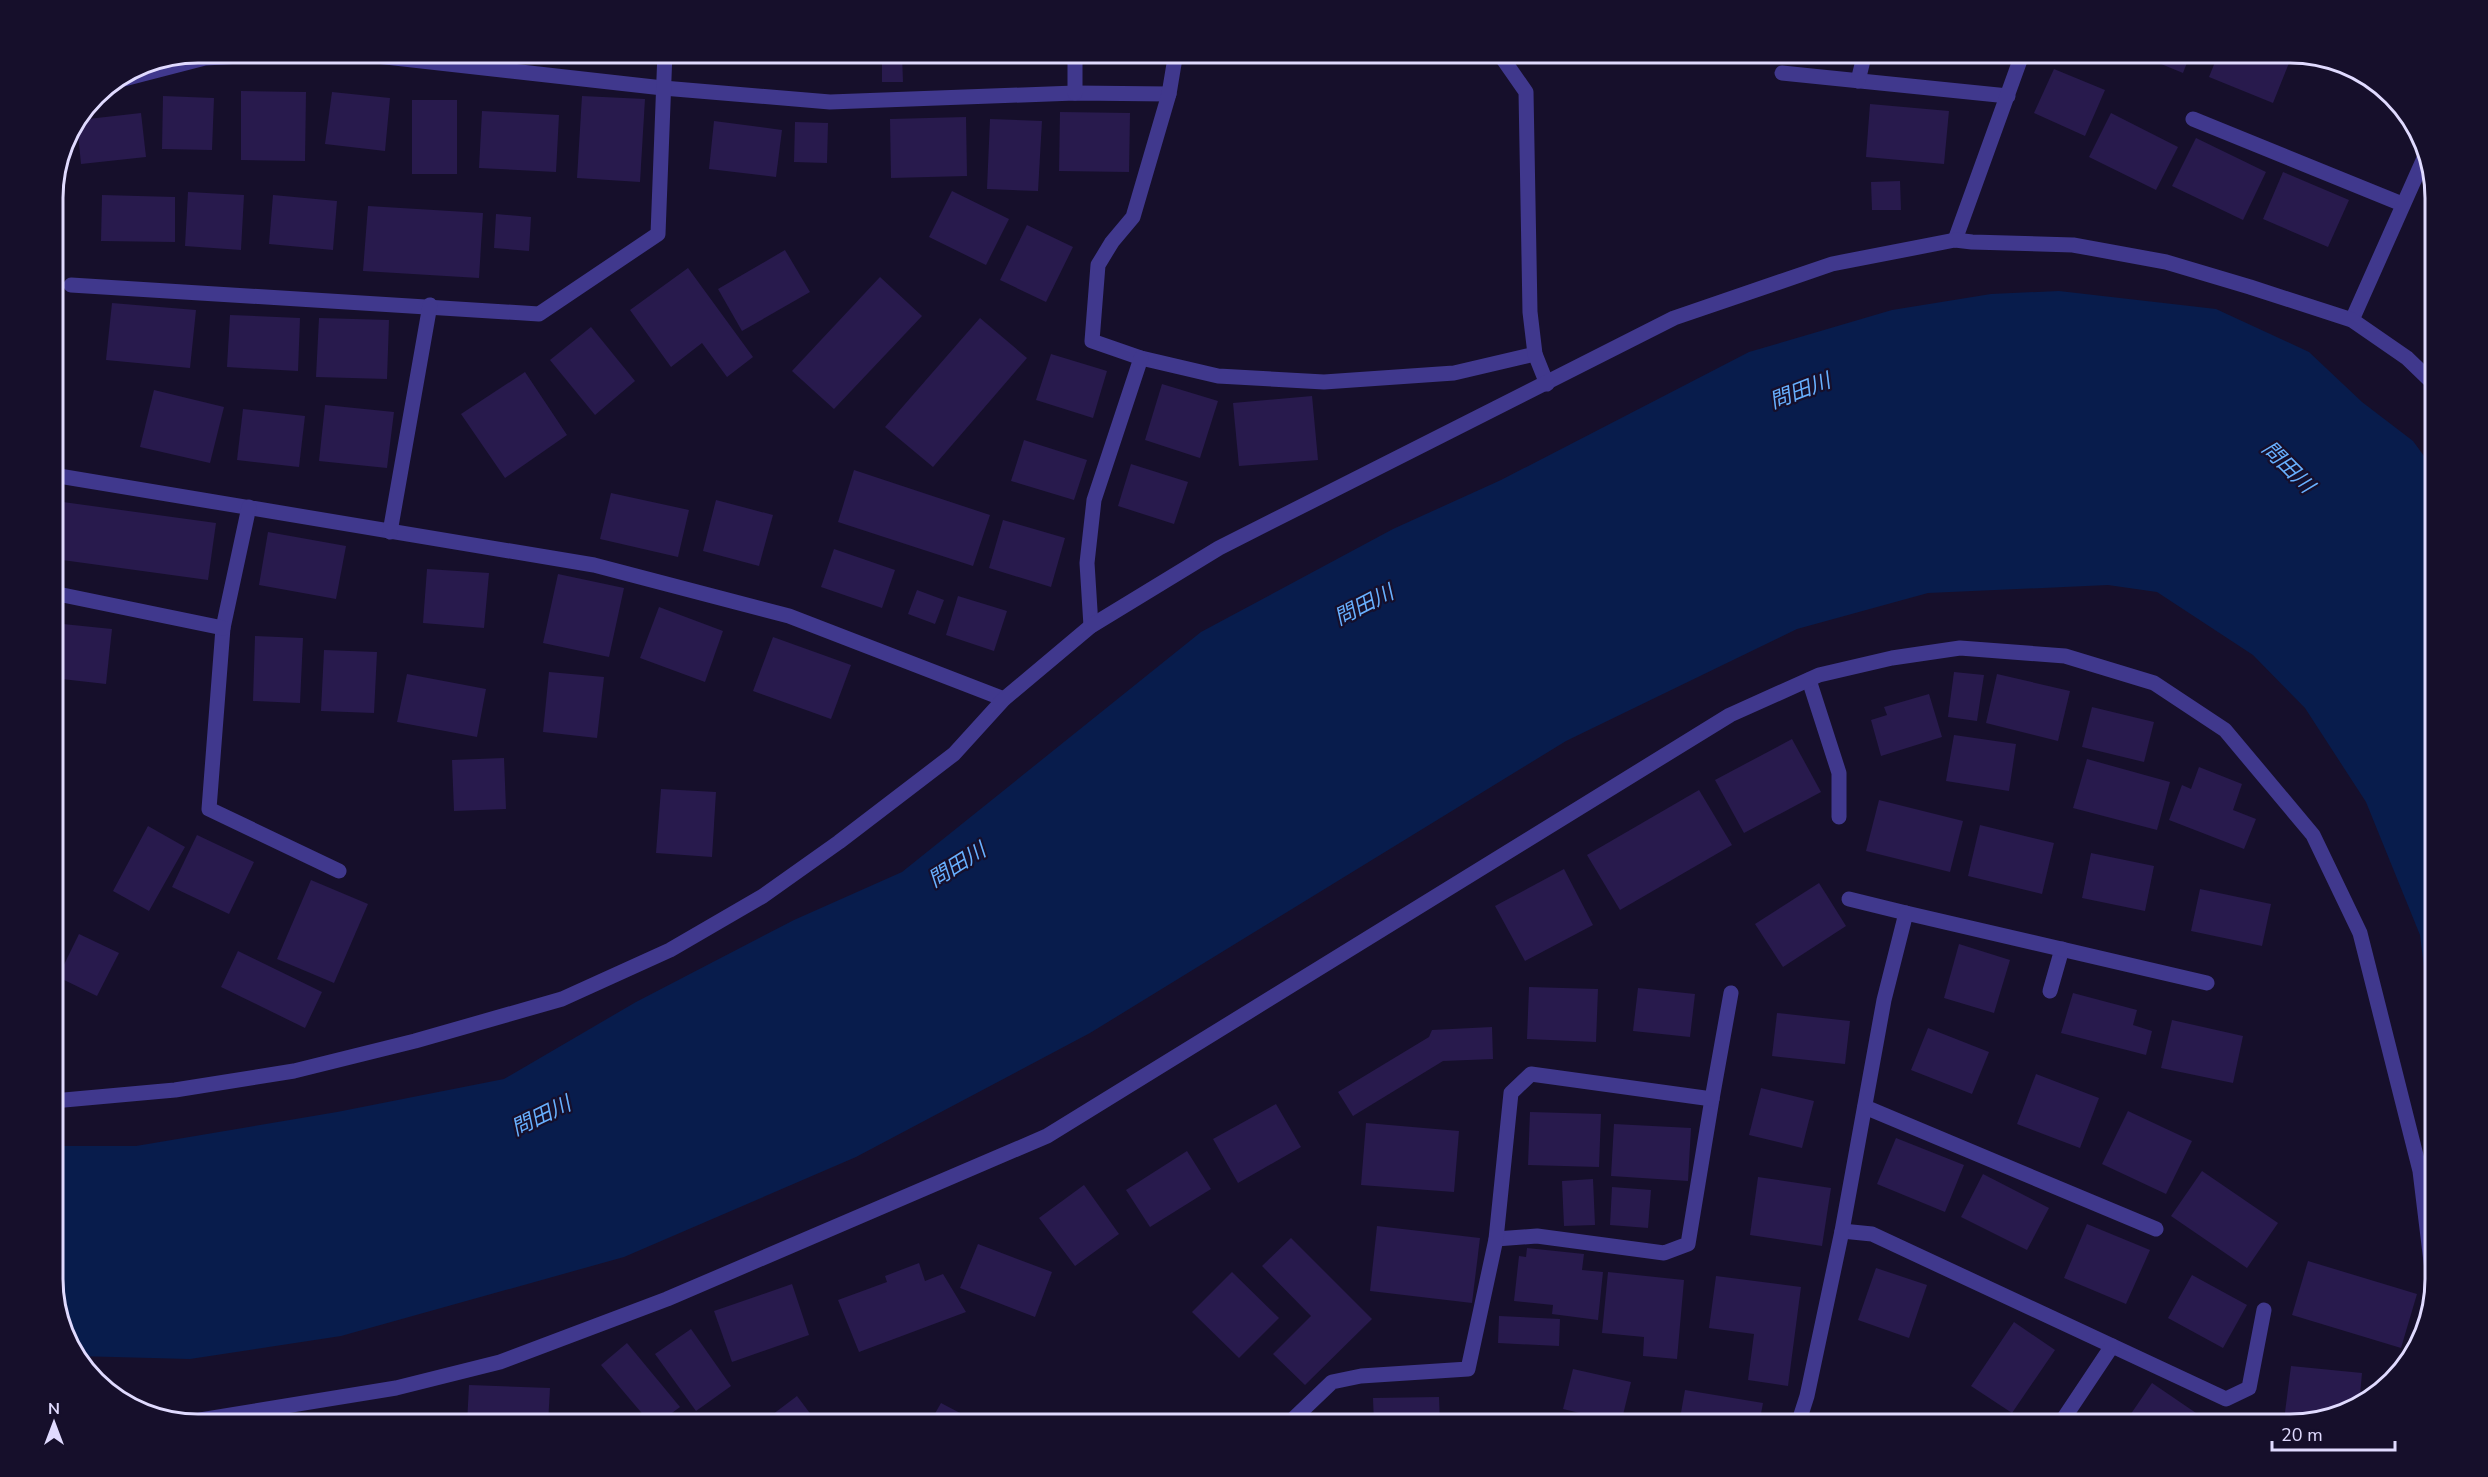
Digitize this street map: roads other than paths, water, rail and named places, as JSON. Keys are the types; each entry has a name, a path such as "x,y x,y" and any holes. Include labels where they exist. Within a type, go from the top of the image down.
{"street":[{"path":"442,63 830,102 1076,93 1168,94"},
{"path":"71,285 430,305 539,314 658,234 664,63"},
{"path":"1075,63 1076,93"},
{"path":"1174,63 1168,94 1133,217 1112,242 1098,265 1092,341 1142,358 1218,376 1324,382 1454,373 1535,354"},
{"path":"1506,63 1526,92 1530,312 1535,354 1547,384"},
{"path":"1858,81 1862,63"},
{"path":"1955,240 2020,63"},
{"path":"145,73 182,64"},
{"path":"1782,73 2008,96"},
{"path":"2193,119 2402,204"},
{"path":"2352,320 2420,165"},
{"path":"63,1100 175,1090 294,1071 415,1041 562,999 670,950 763,896 839,842 954,754 1004,699 1091,626 1219,548 1674,318 1832,264 1955,240 2073,245 2166,262 2352,320 2408,358 2425,375"},
{"path":"390,531 430,305"},
{"path":"1091,626 1087,563 1094,500 1142,358"},
{"path":"63,477 594,566 789,616 1004,699"},
{"path":"249,507 223,628 209,808 339,871"},
{"path":"63,595 223,628"},
{"path":"237,1414 396,1388 500,1362 667,1299 1047,1136 1730,715 1819,675 1892,658 1960,648 2066,656 2154,683 2225,730 2313,835 2360,933 2420,1171 2425,1212"},
{"path":"1809,680 1839,773 1839,817"},
{"path":"1849,899 2207,983"},
{"path":"1802,1414 1808,1396 1842,1232 1884,1000 1906,913"},
{"path":"2050,991 2062,949"},
{"path":"1496,1239 1537,1236 1664,1252 1688,1244 1731,993"},
{"path":"1299,1414 1332,1382 1361,1376 1468,1369 1496,1239 1511,1093 1531,1074 1712,1099"},
{"path":"1864,1107 2156,1229"},
{"path":"1842,1232 1872,1234 2226,1399 2249,1388 2264,1310"},
{"path":"2067,1414 2112,1346"}],"water":[{"name":"問田川","path":"2059,291 2216,309 2309,352 2362,402 2413,441 2425,457 2425,974 2420,935 2366,802 2305,708 2253,655 2157,592 2108,585 1928,593 1797,629 1566,741 1090,1033 856,1157 624,1257 341,1336 190,1359 88,1356 81,1346 73,1331 63,1288 63,1146 136,1146 337,1112 504,1079 636,1002 794,920 902,872 1201,632 1393,529 1501,480 1749,352 1892,310 1991,294"}]}
